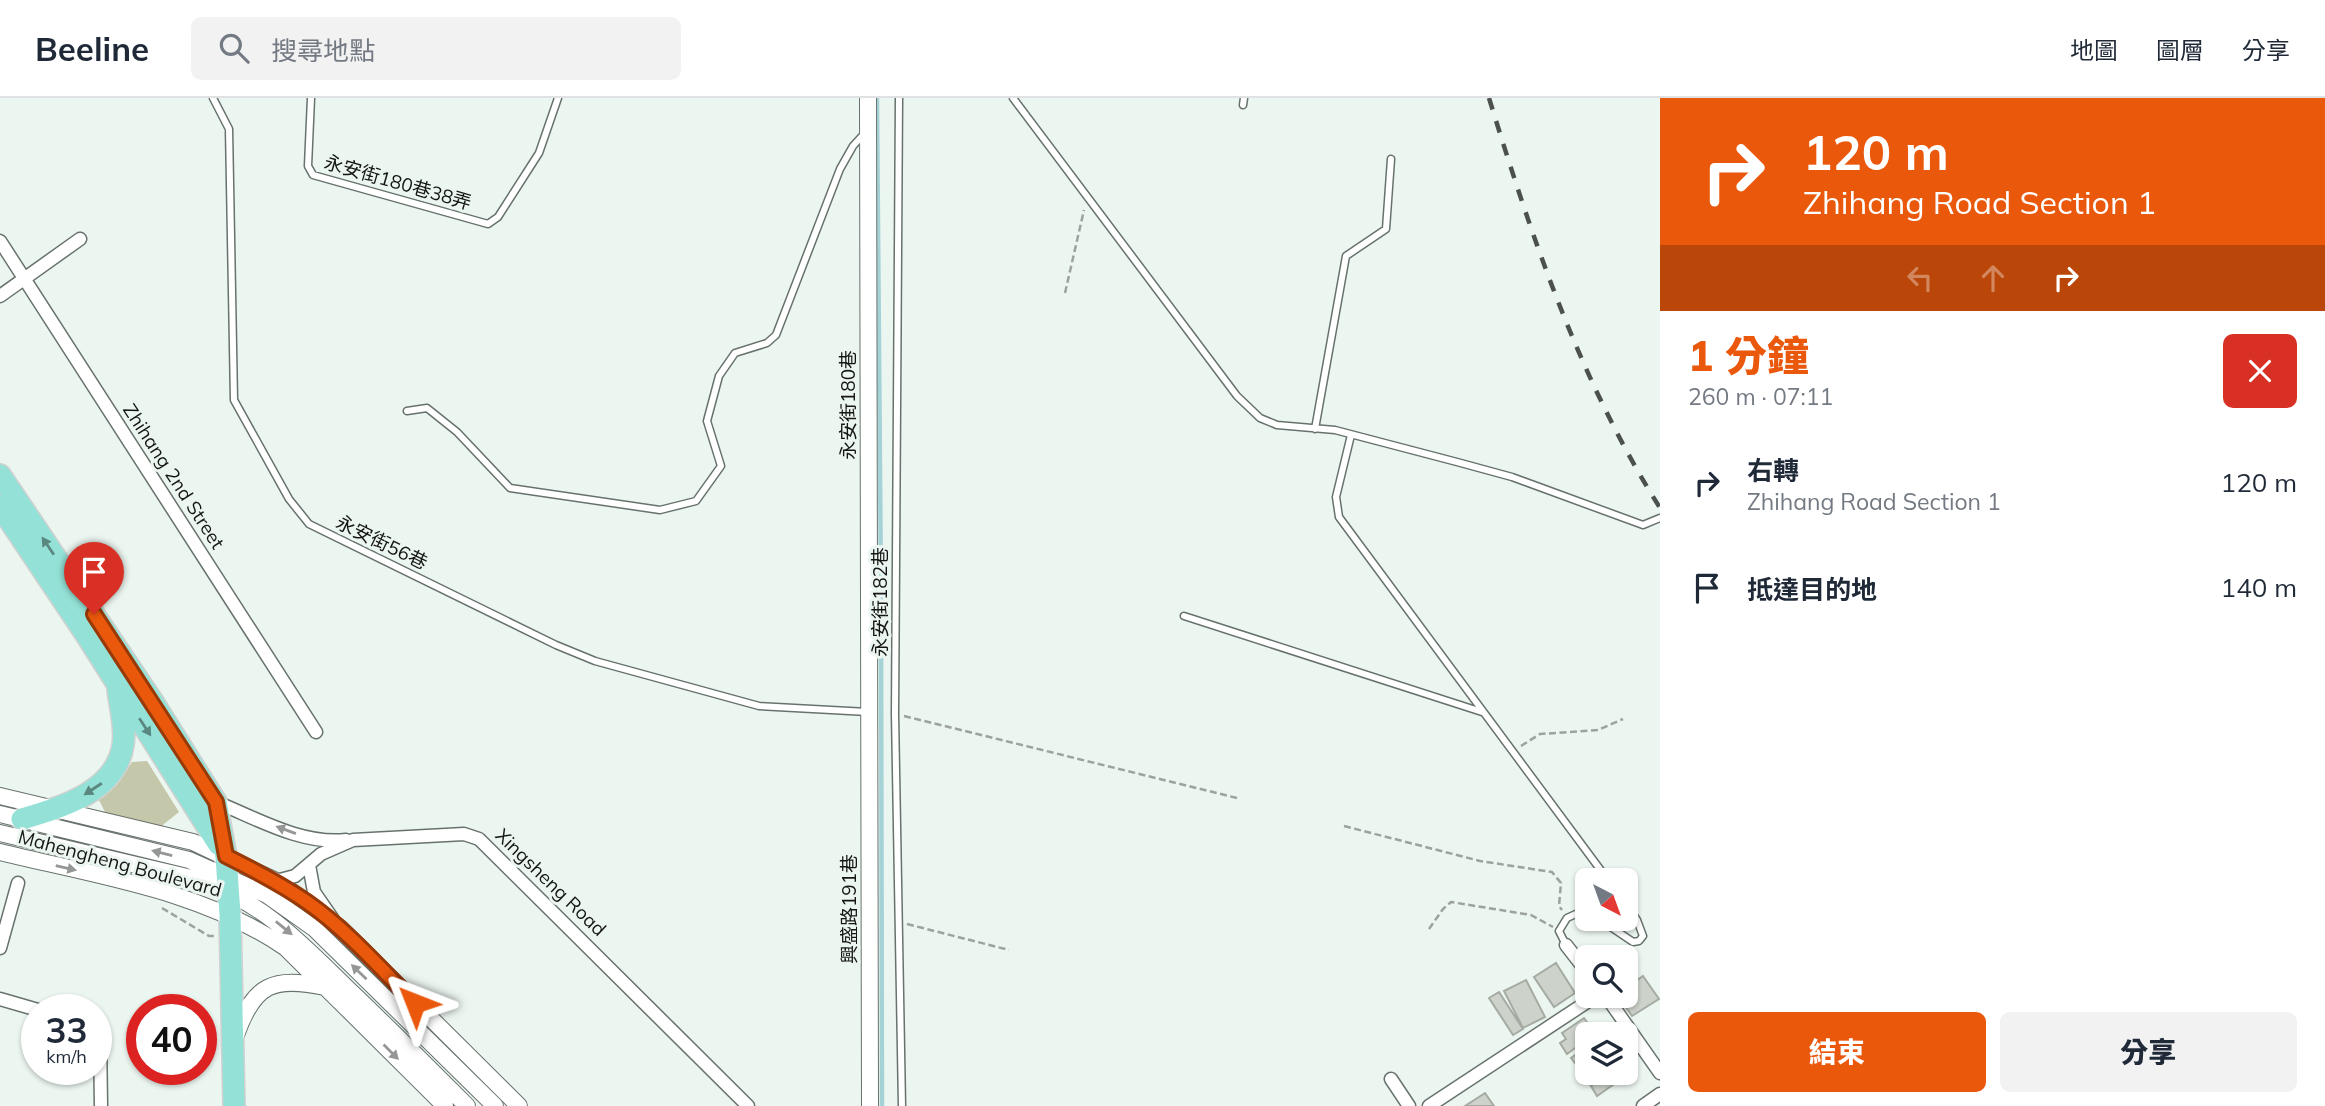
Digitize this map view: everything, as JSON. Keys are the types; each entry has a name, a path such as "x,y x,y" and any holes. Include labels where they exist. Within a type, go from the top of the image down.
{"main road":[{"path":"2,490 227,874"},
{"path":"2,490 151,699 216,802 227,874 234,1106"},
{"path":"22,819 57,808 95,788 104,782 117,766 124,743 118,684"}],"street":[{"name":"永安街180巷","path":"868,98 870,712"},
{"path":"0,296 80,239"},
{"name":"Zhihang 2nd Street","path":"0,242 316,732"},
{"name":"興盛路191巷","path":"870,712 870,1106"},
{"name":"Mahengheng Boulevard","path":"0,796 193,842 227,874"},
{"path":"216,802 291,833 332,842 353,839"},
{"name":"Mahengheng Boulevard","path":"0,814 189,860 227,874"},
{"name":"Mahengheng Boulevard","path":"0,833 200,880 227,874"},
{"name":"Xingsheng Road","path":"276,881 295,876 321,854 353,839 464,834 479,839 748,1106"},
{"name":"Mahengheng Boulevard","path":"0,852 189,899 230,925 286,948 441,1095"},
{"path":"309,865 314,892 340,928 465,1065 495,1106"},
{"path":"227,874 276,881 340,928"},
{"path":"227,874 261,910 310,950 347,988 441,1095 467,1106"},
{"path":"227,874 267,895 315,929 465,1065 519,1106"},
{"path":"0,947 18,883"},
{"path":"1566,945 1575,957"},
{"path":"232,1044 244,1011 268,986 302,982 347,988"},
{"path":"0,999 21,1005"},
{"path":"1429,1106 1578,1008"},
{"path":"1614,1008 1660,1073"},
{"path":"1391,1079 1409,1106"},
{"path":"101,1085 101,1106"},
{"path":"1643,1106 1660,1094"}],"lane":[{"name":"永安街56巷","path":"213,98 229,129 234,400 289,499 309,524 556,645 595,661 759,706 870,712"},
{"name":"永安街180巷38弄","path":"311,98 308,166 313,175 488,224 498,218 539,153 558,98"},
{"name":"永安街182巷","path":"899,98 895,714 902,1106"},
{"path":"1013,98 1237,396 1260,418 1277,425 1335,430 1513,477 1643,525 1660,518"},
{"path":"407,411 427,408 457,432 510,488 660,510 696,500 720,466 708,421 719,376 735,354 767,342 776,335 840,169 853,146 868,130"},
{"path":"1315,429 1346,256 1386,229 1391,159"},
{"path":"1351,435 1336,497 1339,517 1599,868"},
{"path":"1184,616 1482,712"},
{"path":"1566,945 1559,931 1567,918 1575,914"},
{"path":"1617,931 1633,942 1639,941 1643,936 1638,923"}],"path":[{"path":"1065,293 1088,197"},
{"path":"895,714 1237,798"},
{"path":"1514,751 1540,734 1598,730 1623,719"},
{"path":"1344,826 1480,861 1552,873 1561,883 1559,906 1567,918"},
{"path":"1429,929 1451,902 1531,915 1559,931"},
{"path":"155,903 209,936 230,925"},
{"path":"898,921 1009,950"}],"green space":[{"path":"147,761 179,812 159,828 105,812 98,798 116,786 132,762"}],"building":[{"path":"1556,963 1575,993 1554,1007 1534,977"},
{"path":"1643,976 1659,999 1632,1016 1626,1008 1638,1008 1638,980"},
{"path":"1526,980 1545,1017 1523,1028 1504,991"},
{"path":"1499,992 1523,1029 1513,1035 1489,998"},
{"path":"1575,1024 1575,1048 1567,1054 1560,1043 1566,1039 1562,1033"},
{"path":"1592,1085 1613,1085 1597,1096"},
{"path":"1485,1093 1494,1106 1465,1106"}],"waterway":[{"path":"877,98 882,1106"}],"railway":[{"path":"1489,98 1541,257 1582,360 1631,460 1660,508"}],"route":[{"path":"94,614 216,802 226,856 276,881 308,903 340,928 415,1003"}]}
